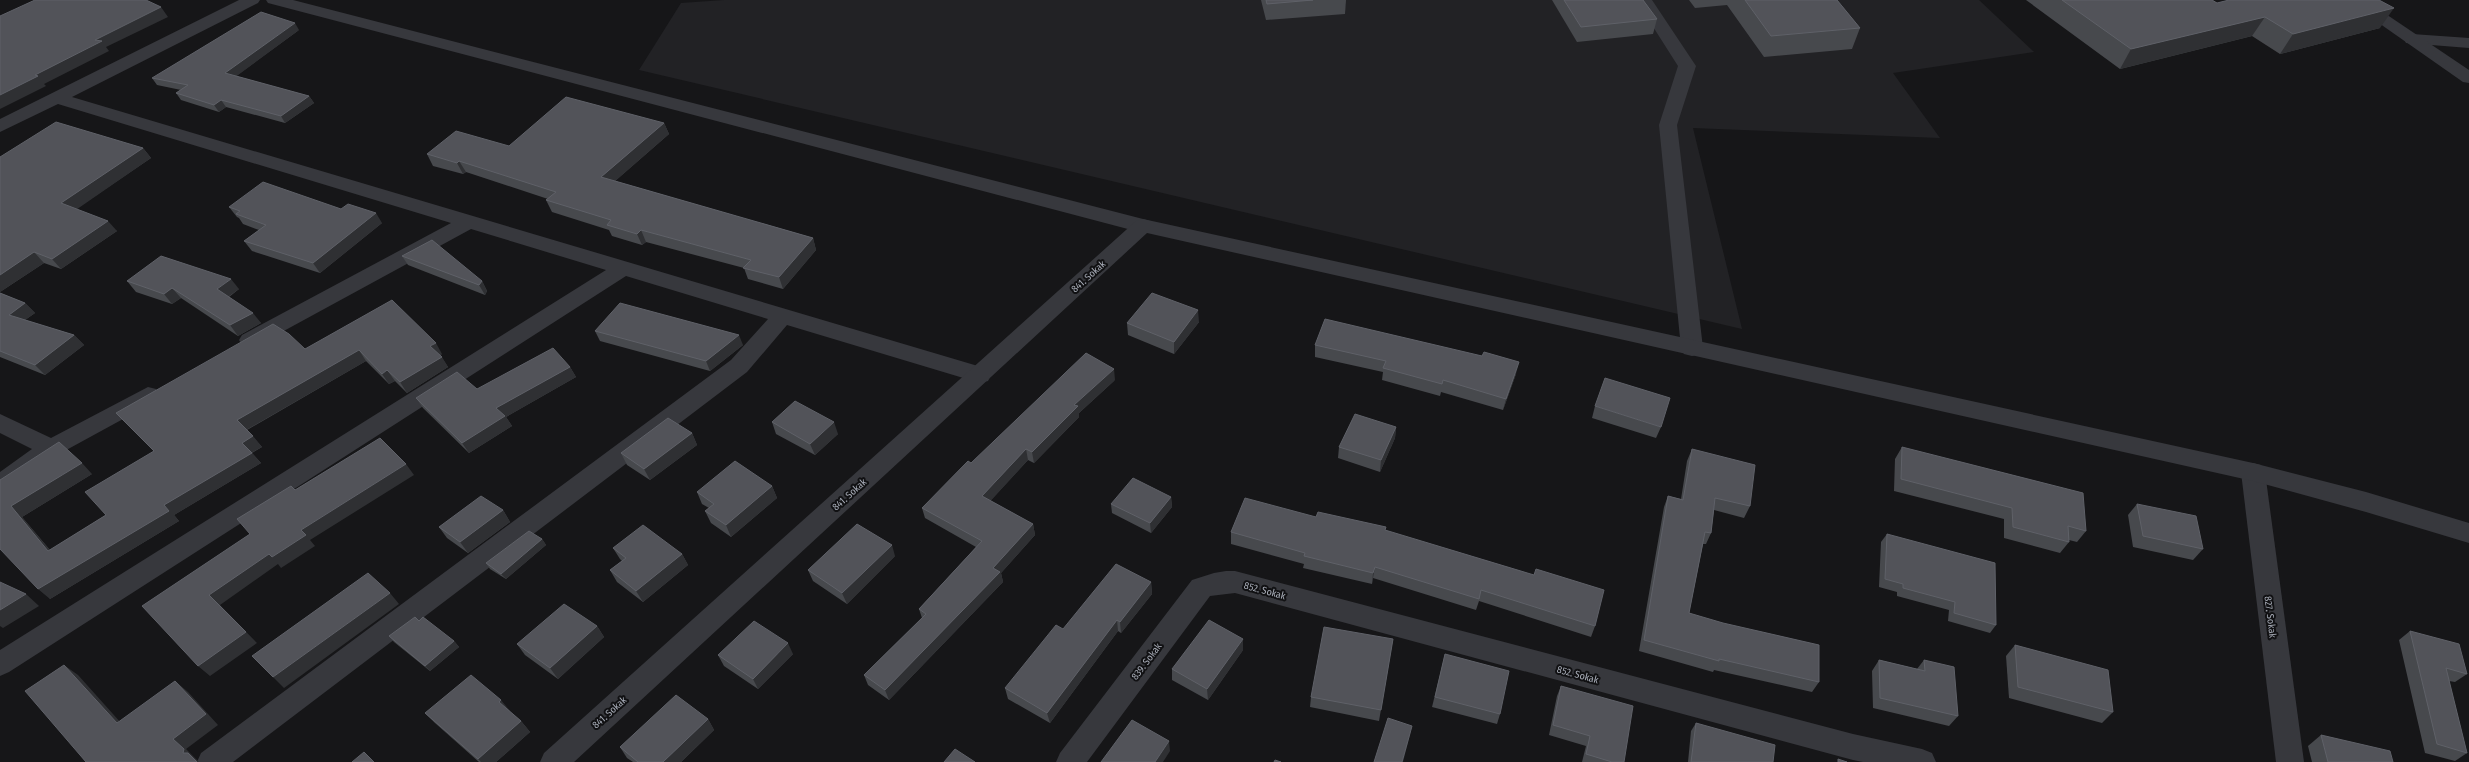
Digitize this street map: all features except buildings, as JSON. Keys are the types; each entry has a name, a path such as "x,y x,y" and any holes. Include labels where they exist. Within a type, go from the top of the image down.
{"street":[{"path":"0,126 252,0"},
{"path":"274,0 1143,226 2252,472 2366,502 2469,533"},
{"path":"1644,0 1687,66 1668,124 1692,348"},
{"path":"2354,0 2469,78"},
{"path":"2412,39 2469,43"},
{"path":"56,98 622,269 784,315 980,375"},
{"path":"231,350 468,222"},
{"name":"841. Sokak","path":"554,762 1143,226"},
{"path":"0,664 622,269"},
{"path":"211,762 739,366 784,315"},
{"path":"0,484 51,448 169,384"},
{"path":"0,423 51,448"},
{"name":"827. Sokak","path":"2252,472 2290,762"},
{"name":"839. Sokak","path":"1070,762 1201,588 1212,582 1235,582"},
{"name":"852. Sokak","path":"1235,582 1852,747 1922,762"}],"shaded area":[{"path":"724,0 1979,0 2034,52 1893,73 1940,138 1693,128 1742,329 639,70 681,3"}]}
